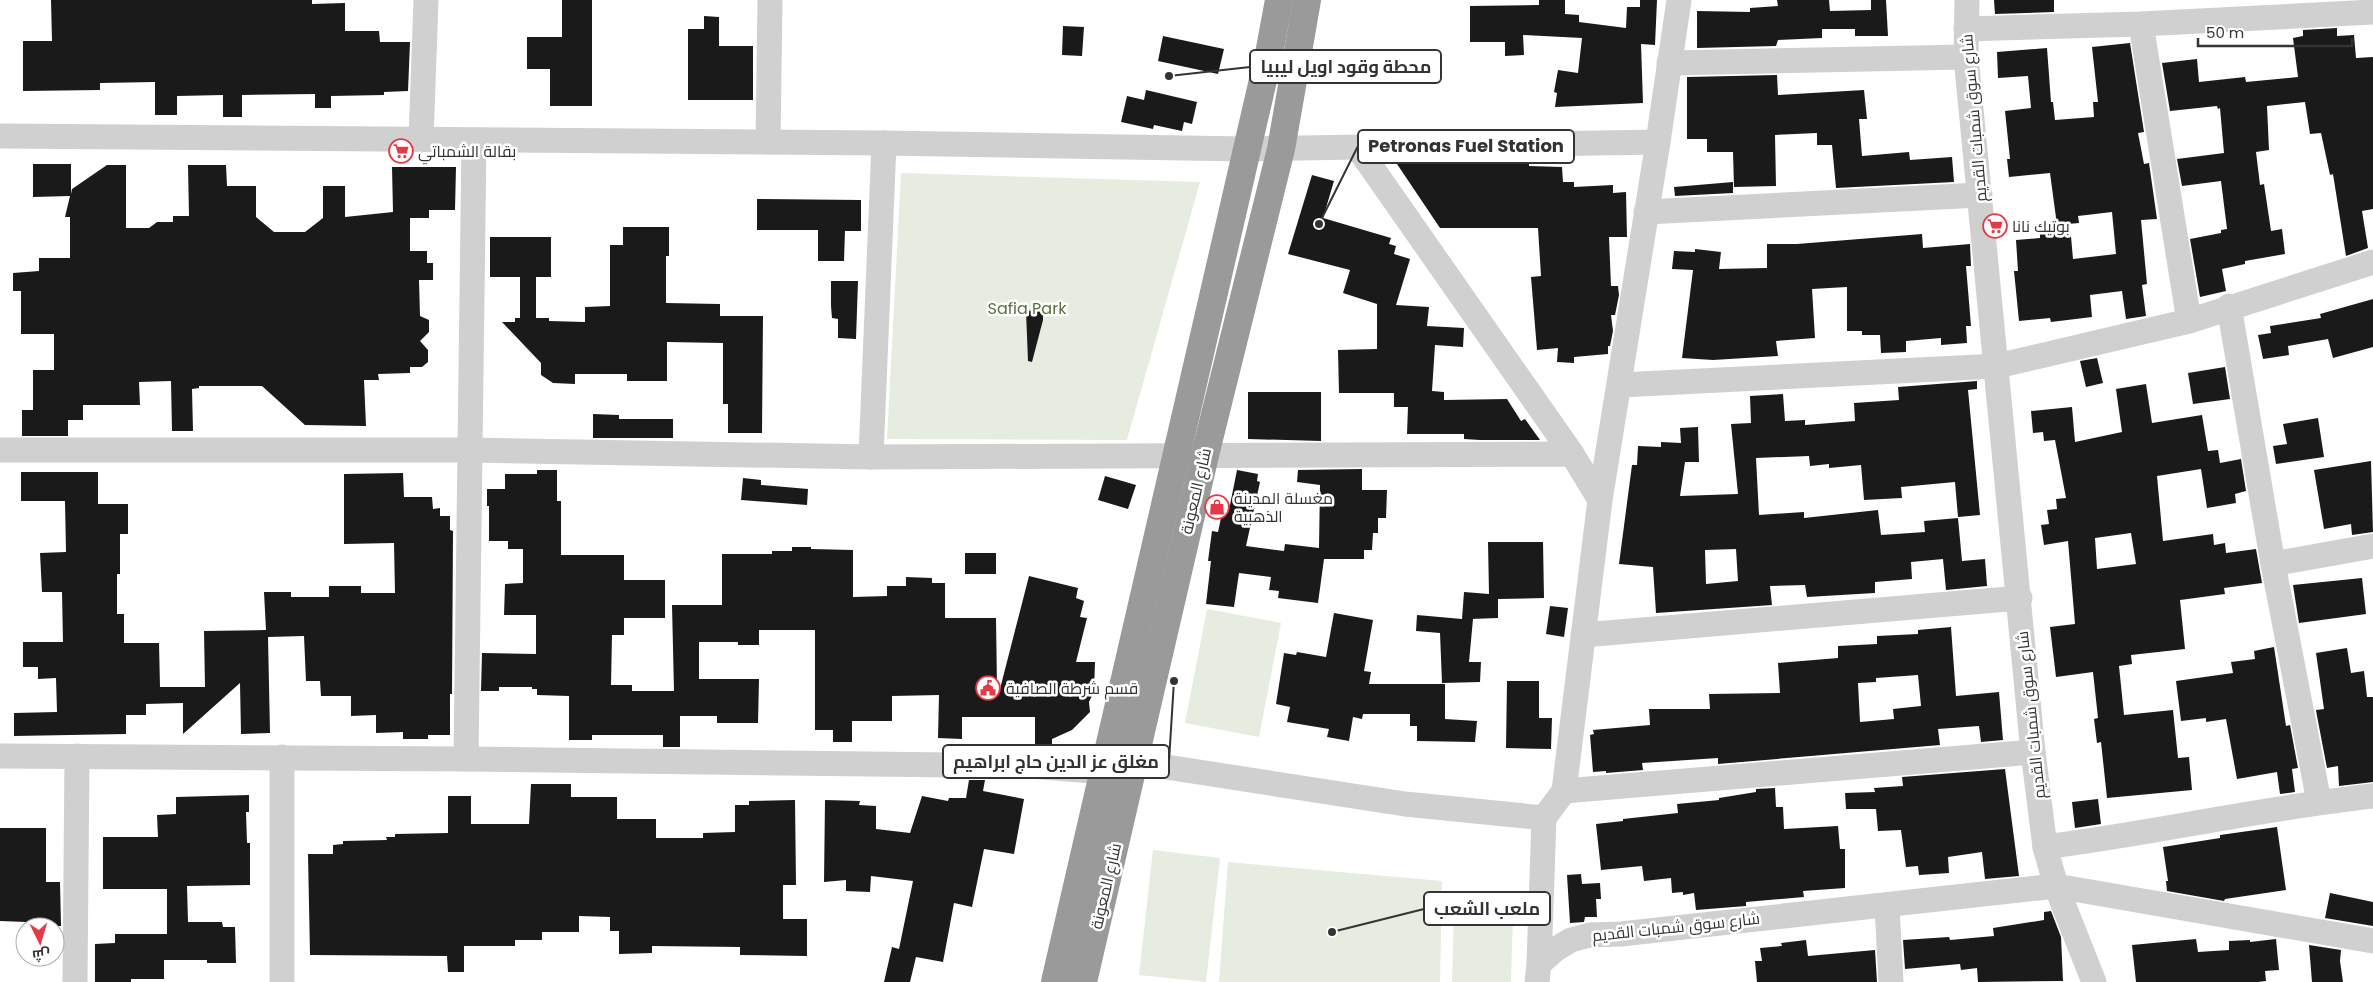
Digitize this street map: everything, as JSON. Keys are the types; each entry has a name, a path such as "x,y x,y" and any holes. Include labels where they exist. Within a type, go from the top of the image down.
{"highway":[{"name":"شارع المعونة","path":"1056,982 1269,54 1279,0"},
{"name":"شارع المعونة","path":"1083,982 1205,454 1281,149 1307,0"}],"street":[{"path":"421,140 426,0"},
{"path":"768,142 770,0"},
{"path":"1538,973 1544,818 1564,791 1600,500 1620,385 1679,0"},
{"name":"شارع سوق شمبات القديم","path":"1538,973 1556,949 1571,940 1590,935 1620,934 1887,906 2056,886 2045,847 2033,752 2020,598 1966,57 1967,0"},
{"path":"1966,29 2141,24 2357,8"},
{"path":"2141,24 2189,321"},
{"path":"1669,63 1966,57"},
{"path":"0,136 884,143 1246,149 1658,142"},
{"path":"466,759 474,140"},
{"path":"870,457 884,143"},
{"path":"1358,148 1572,454 1600,500"},
{"path":"1646,212 1980,195"},
{"path":"1620,385 1997,366 2189,321 2229,306 2373,262"},
{"path":"2229,306 2273,564 2318,802"},
{"path":"0,450 469,450 870,457 1140,454 1176,457 1205,454 1572,454"},
{"path":"2273,564 2373,546"},
{"path":"1583,635 2020,598"},
{"path":"1564,791 2033,752"},
{"path":"0,756 282,757 1030,766 1105,772 1134,762 1404,804 1544,818"},
{"path":"75,982 77,756"},
{"path":"282,757 282,982"},
{"path":"2045,847 2101,840 2318,802 2373,796"},
{"path":"2056,886 2373,942"},
{"path":"2056,886 2094,982"},
{"path":"1887,906 1891,982"}],"green space":[{"name":"Safia Park","path":"901,173 1200,182 1127,440 887,439"},
{"path":"1207,609 1281,623 1259,737 1185,723"},
{"path":"1153,850 1220,858 1206,982 1139,975"},
{"path":"1228,862 1442,881 1440,982 1219,982"},
{"path":"1454,910 1513,912 1511,982 1452,982"}],"building":[{"path":"51,0 312,0 312,4 345,3 345,31 379,31 380,42 410,42 408,91 384,92 384,95 331,96 331,108 315,108 315,94 242,95 242,117 223,117 223,95 177,96 177,115 155,115 155,82 100,83 100,90 23,91 23,41 52,41"},
{"path":"562,0 592,0 592,106 550,106 550,69 527,69 527,37 562,37"},
{"path":"1539,0 1565,0 1565,14 1579,15 1579,22 1626,28 1627,7 1640,7 1640,0 1657,0 1655,45 1641,44 1643,103 1555,107 1557,93 1554,92 1558,70 1578,73 1582,38 1523,35 1524,55 1505,56 1505,42 1470,42 1470,6 1539,5"},
{"path":"1777,0 1829,0 1830,11 1871,10 1871,0 1886,0 1888,36 1855,36 1855,29 1822,29 1822,38 1778,40 1776,46 1697,48 1697,11 1750,12 1750,8 1778,6"},
{"path":"1994,0 2054,0 2054,12 1995,14"},
{"path":"704,16 719,17 719,46 753,46 753,100 688,100 688,29 704,29"},
{"path":"1063,26 1084,27 1082,56 1062,55"},
{"path":"2337,28 2337,36 2354,35 2356,58 2373,57 2373,209 2362,211 2368,248 2346,256 2333,174 2330,175 2321,133 2310,134 2305,102 2267,106 2269,150 2256,152 2260,185 2264,184 2271,231 2282,229 2285,254 2245,261 2245,264 2222,269 2226,291 2200,297 2190,239 2221,233 2221,230 2227,229 2221,181 2182,186 2177,159 2224,153 2220,108 2218,109 2217,106 2170,111 2162,63 2197,59 2199,82 2245,77 2246,82 2298,77 2293,38 2303,36 2303,30"},
{"path":"1163,36 1224,49 1218,74 1158,61"},
{"path":"2130,43 2144,132 2138,133 2144,164 2149,163 2157,219 2141,220 2147,284 2142,285 2146,316 2126,319 2122,291 2090,295 2092,317 2051,322 2050,318 2019,321 2014,271 2018,271 2016,240 2040,238 2040,227 2070,225 2073,259 2116,254 2112,212 2078,216 2079,223 2057,225 2050,173 2009,177 2007,159 2010,159 2005,111 2031,108 2028,76 1998,78 1997,52 2047,48 2051,102 2053,102 2055,120 2094,117 2093,102 2098,102 2092,47"},
{"path":"1777,75 1778,95 1864,90 1867,119 1859,119 1862,156 1909,152 1910,160 1952,157 1954,182 1836,188 1832,145 1817,145 1817,133 1775,135 1776,186 1734,187 1733,152 1707,152 1707,139 1687,139 1687,77"},
{"path":"1146,90 1197,102 1192,124 1184,122 1182,131 1154,125 1153,129 1121,122 1127,96 1144,100"},
{"path":"33,164 71,164 71,194 72,189 107,165 126,165 126,228 149,228 157,222 173,222 173,216 189,216 188,165 226,165 227,186 256,186 256,217 274,232 305,232 323,218 323,186 345,186 345,217 393,212 392,167 456,167 455,210 429,210 429,218 410,218 410,251 427,251 427,263 433,263 433,280 419,280 420,316 429,320 429,332 420,341 428,350 428,362 422,367 410,367 410,373 378,374 379,380 364,380 366,426 305,425 262,386 199,386 199,388 192,389 193,431 172,431 171,381 139,382 140,405 83,405 83,420 68,420 68,436 22,436 22,410 33,410 33,370 54,370 54,334 21,334 21,291 13,291 13,273 39,271 39,258 70,258 70,217 65,217 70,196 33,197"},
{"path":"1397,164 1529,164 1529,166 1562,167 1563,182 1574,182 1574,187 1613,185 1613,193 1626,192 1627,237 1609,237 1611,286 1618,286 1619,295 1615,315 1611,315 1613,331 1610,346 1608,346 1608,354 1574,357 1574,363 1557,362 1558,348 1537,350 1531,277 1541,276 1538,228 1440,228"},
{"path":"1312,175 1334,181 1323,218 1391,238 1389,244 1396,246 1394,254 1410,259 1396,305 1429,307 1427,326 1464,328 1463,347 1435,345 1432,391 1444,392 1444,400 1507,399 1521,421 1525,419 1540,440 1480,440 1464,439 1464,434 1407,434 1408,407 1394,407 1394,393 1339,393 1338,350 1377,349 1377,304 1343,293 1350,270 1288,254"},
{"path":"1733,182 1733,193 1675,196 1674,187"},
{"path":"757,199 861,200 861,231 845,231 844,261 818,261 818,230 757,230"},
{"path":"623,227 669,227 669,256 666,256 666,303 720,304 720,316 763,316 762,433 728,433 728,404 723,404 723,343 667,342 667,381 627,381 627,374 575,374 575,384 553,383 541,375 541,363 502,322 515,322 515,318 520,318 520,277 490,277 490,237 551,237 551,277 536,277 536,318 549,318 549,321 585,322 585,307 610,306 610,245 623,245"},
{"path":"1922,234 1923,248 1970,244 1971,266 1966,266 1971,326 1966,326 1967,343 1941,345 1941,338 1906,341 1906,352 1881,353 1880,335 1862,335 1862,331 1847,331 1847,287 1812,289 1815,338 1776,341 1778,356 1713,360 1682,358 1693,270 1672,269 1674,251 1695,252 1695,249 1721,252 1719,269 1767,268 1767,244 1797,244"},
{"path":"831,281 858,281 856,339 838,338 838,319 832,318"},
{"path":"2373,299 2373,347 2333,358 2328,339 2288,346 2289,355 2263,359 2258,335 2271,333 2270,326 2321,318 2320,314"},
{"path":"1043,310 1043,320 1032,362 1028,361 1026,311"},
{"path":"2097,358 2103,383 2086,387 2080,361"},
{"path":"2225,367 2230,399 2193,404 2188,373"},
{"path":"1977,381 1977,389 1968,390 1980,515 1958,517 1955,482 1901,487 1902,498 1864,500 1861,465 1829,468 1829,464 1810,466 1809,456 1756,458 1759,515 1804,512 1804,518 1878,510 1881,535 1925,532 1924,521 1958,518 1962,561 1985,559 1987,586 1946,590 1943,559 1911,562 1912,579 1875,582 1875,593 1807,597 1805,585 1770,586 1772,605 1656,613 1653,567 1619,564 1632,465 1637,465 1638,446 1661,447 1661,442 1681,443 1680,428 1698,427 1699,462 1685,462 1680,496 1738,494 1731,424 1751,423 1750,396 1783,394 1785,421 1805,420 1805,425 1855,421 1854,403 1899,400 1898,387","holes":["1736,549 1738,581 1706,584 1705,550"]},
{"path":"2146,384 2152,423 2202,415 2208,451 2218,450 2220,463 2241,459 2246,491 2235,494 2236,503 2207,508 2201,469 2157,476 2163,541 2213,534 2214,545 2225,543 2226,553 2256,549 2262,583 2224,588 2225,594 2180,600 2185,649 2131,655 2132,664 2119,666 2124,715 2173,710 2178,758 2189,757 2192,790 2107,798 2101,742 2097,743 2094,719 2098,718 2093,672 2056,677 2050,627 2075,624 2068,541 2044,545 2041,525 2049,524 2047,510 2057,509 2056,499 2066,498 2055,440 2044,441 2043,432 2033,433 2031,411 2072,407 2075,442 2122,432 2116,389","holes":["2131,533 2136,564 2097,569 2095,538"]},
{"path":"1248,392 1321,392 1321,441 1248,439"},
{"path":"593,414 619,415 619,419 673,419 673,438 593,438"},
{"path":"2318,418 2324,457 2276,464 2273,446 2287,444 2283,424"},
{"path":"2371,461 2373,532 2352,535 2351,524 2324,529 2314,470"},
{"path":"1362,469 1362,490 1387,490 1386,518 1378,518 1378,533 1373,533 1372,550 1364,550 1364,559 1324,559 1318,603 1278,598 1279,591 1269,590 1271,577 1239,573 1234,607 1206,604 1211,561 1208,561 1212,531 1218,532 1224,504 1230,505 1237,470 1258,474 1257,481 1260,482 1246,546 1284,551 1285,544 1319,548 1320,485 1297,482 1298,470"},
{"path":"537,470 557,470 557,501 561,501 561,555 624,555 624,580 665,580 665,618 624,618 624,635 612,635 611,685 632,685 632,691 674,691 672,605 722,605 722,554 772,554 772,551 792,551 792,547 811,547 811,549 853,550 853,597 887,596 887,586 906,586 906,577 932,578 932,583 945,583 945,618 996,618 997,688 1000,689 1029,576 1078,588 1076,598 1084,601 1080,617 1087,618 1076,662 1095,662 1094,691 1089,702 1090,712 1072,730 1052,739 1052,744 1035,744 1035,717 962,717 962,739 938,738 939,695 892,696 892,721 852,721 852,742 833,742 833,730 815,730 815,630 759,630 759,645 738,645 738,642 699,642 699,679 759,679 758,723 717,723 717,716 680,716 680,747 663,747 663,735 592,735 592,740 569,740 569,696 537,695 537,689 532,689 532,687 499,687 499,691 481,691 482,653 536,654 536,615 504,615 505,584 523,583 523,549 508,549 508,541 489,541 487,489 505,489 505,474 537,474"},
{"path":"21,472 98,472 98,504 128,504 128,534 120,534 117,614 124,614 124,643 159,643 160,687 205,687 204,631 266,630 264,592 291,592 291,597 329,597 329,586 361,586 361,593 395,593 394,543 344,544 344,474 403,473 404,497 432,497 433,509 440,508 440,516 450,516 450,530 453,531 450,735 428,735 428,739 403,739 403,732 376,733 376,715 351,716 351,696 321,696 320,681 306,681 304,636 268,637 270,733 241,734 240,683 183,734 183,703 146,704 146,715 126,715 126,734 14,736 14,713 57,712 56,678 38,679 38,667 23,667 23,642 63,642 62,592 42,592 40,553 66,552 65,501 21,501"},
{"path":"1105,476 1136,485 1128,509 1098,500"},
{"path":"743,478 761,480 761,485 808,489 807,505 741,500"},
{"path":"1488,542 1543,542 1544,598 1498,599 1498,618 1471,619 1473,619 1469,662 1481,662 1480,682 1442,683 1440,633 1416,631 1417,615 1462,619 1464,592 1489,594"},
{"path":"965,553 996,553 996,574 965,574"},
{"path":"2362,578 2366,614 2299,623 2293,585"},
{"path":"1550,606 1568,608 1564,637 1546,634"},
{"path":"1334,613 1373,620 1364,671 1371,672 1369,684 1445,684 1445,719 1477,721 1475,742 1417,741 1417,726 1410,726 1410,714 1363,714 1362,719 1353,717 1349,741 1327,737 1329,729 1287,722 1290,707 1276,704 1284,653 1296,655 1297,652 1326,657"},
{"path":"1951,627 1956,696 1999,692 2003,740 1981,742 1979,726 1938,729 1940,745 1718,764 1718,758 1642,763 1643,770 1606,773 1606,771 1593,772 1590,735 1594,734 1593,730 1650,725 1649,709 1710,709 1709,694 1780,693 1778,663 1838,658 1838,646 1877,644 1877,636 1918,634 1918,630","holes":["1918,675 1921,706 1893,709 1894,719 1860,722 1858,683 1876,682 1876,678"]},
{"path":"2274,647 2286,726 2290,725 2298,768 2292,769 2295,792 2280,794 2277,772 2237,779 2226,719 2206,722 2206,718 2181,721 2176,681 2233,673 2231,662 2255,659 2254,651"},
{"path":"2347,648 2351,673 2364,671 2367,697 2373,697 2373,782 2339,786 2338,766 2327,768 2317,716 2316,710 2324,709 2316,653"},
{"path":"1507,681 1539,681 1539,718 1552,718 1551,749 1506,748"},
{"path":"2005,769 2019,876 1985,879 1982,852 1948,857 1949,873 1919,875 1918,866 1906,867 1901,830 1878,831 1876,809 1846,809 1845,793 1875,792 1874,788 1903,786 1902,777"},
{"path":"969,780 985,780 983,791 1024,799 1014,854 984,849 972,907 954,903 943,962 916,957 910,982 884,982 892,947 899,949 913,881 871,876 870,892 846,891 846,880 824,882 825,800 860,801 859,805 876,806 876,829 910,833 922,796 948,801 949,798 966,798"},
{"path":"531,784 571,784 571,797 617,797 617,819 656,819 656,838 703,838 703,833 735,832 735,805 749,805 749,801 795,800 796,885 783,885 783,919 807,919 807,956 740,955 740,947 652,946 652,953 619,954 619,931 610,931 610,917 579,916 579,932 542,932 542,940 515,940 515,946 464,946 464,972 448,972 447,956 310,955 308,854 333,854 333,845 343,844 343,841 387,840 386,837 395,837 395,834 448,833 448,796 471,796 471,824 529,824"},
{"path":"1775,788 1776,807 1783,807 1784,829 1838,826 1840,849 1845,849 1845,888 1803,891 1804,897 1746,902 1746,906 1696,910 1694,893 1683,895 1683,892 1672,893 1671,878 1644,881 1642,866 1601,870 1596,824 1678,813 1677,804 1719,800 1719,798 1756,792 1756,789"},
{"path":"249,795 249,812 246,812 247,843 250,843 250,885 187,886 188,922 222,922 223,927 235,927 236,963 207,963 207,960 164,960 164,979 131,979 131,982 95,982 95,944 115,943 115,934 167,934 167,889 103,889 103,837 158,837 157,815 176,814 176,797"},
{"path":"2098,799 2101,824 2075,828 2072,802"},
{"path":"2277,827 2286,890 2225,899 2224,901 2167,891 2166,881 2168,881 2163,847 2220,838 2220,835"},
{"path":"0,828 46,828 46,882 60,882 61,917 15,917 15,922 0,921"},
{"path":"1581,874 1582,884 1600,883 1601,899 1596,899 1597,917 1585,917 1584,922 1570,923 1567,875"},
{"path":"2330,893 2373,902 2373,926 2325,918"},
{"path":"2051,911 2061,937 2063,981 1978,982 1977,968 1961,970 1960,964 1905,969 1903,940 1949,937 1950,940 1994,936 1993,928 2044,920 2044,912"},
{"path":"2196,939 2198,952 2229,950 2229,941 2250,940 2250,942 2276,939 2279,970 2265,971 2266,981 2258,982 2136,982 2132,945"},
{"path":"1806,940 1808,956 1875,950 1877,982 1757,982 1755,961 1762,961 1760,948 1782,946 1781,943"},
{"path":"2309,945 2341,950 2340,961 2343,982 2312,982"}],"place":[{"name":"محطة وقود اويل ليبيا","path":"1169,76"},
{"name":"بقالة الشمباتي","path":"401,151"},
{"name":"Petronas Fuel Station","path":"1319,224"},
{"name":"بوتيك نانا","path":"1995,226"},
{"name":"مغسلة المدينة الذهبية","path":"1217,507"},
{"name":"مغلق عز الدين حاج ابراهيم","path":"1174,681"},
{"name":"قسم شرطة الصافية","path":"988,688"},
{"name":"ملعب الشعب","path":"1332,932"}]}
